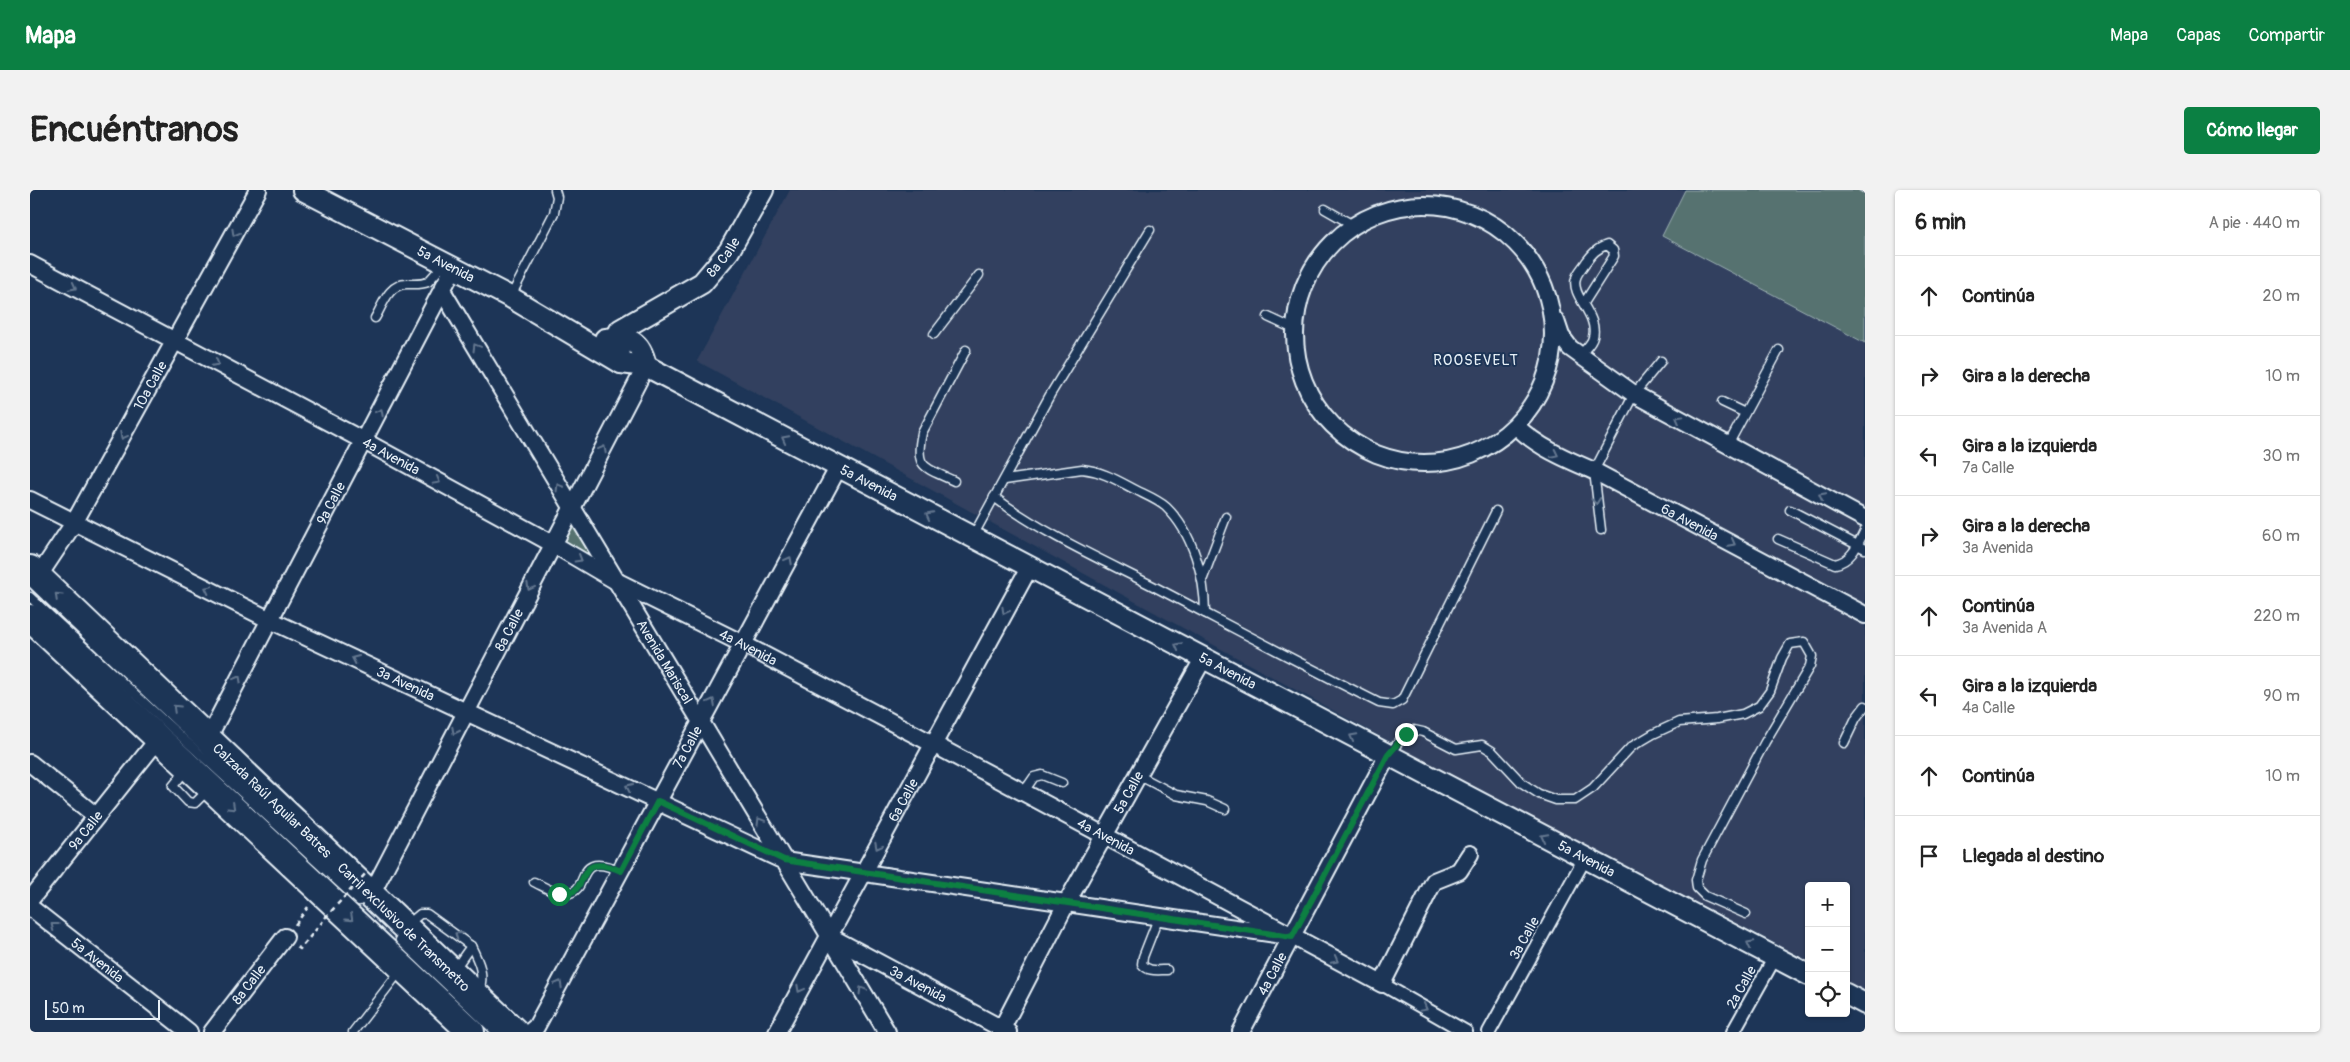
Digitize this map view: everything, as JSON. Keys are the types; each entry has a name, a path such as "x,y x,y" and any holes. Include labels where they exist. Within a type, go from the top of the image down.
{"highway":[{"name":"Calzada Raúl Aguilar Batres","path":"33,581 208,738 368,891 399,930 453,972 478,996 532,1031"},
{"path":"30,618 471,1032"}],"street":[{"name":"10a Calle","path":"33,581 74,523 258,190"},
{"name":"5a Avenida","path":"304,190 510,297 621,362 643,358"},
{"name":"8a Calle","path":"617,337 620,330 629,323 664,306 702,283 716,269 729,251 763,190"},
{"path":"1551,307 1554,339 1548,371 1536,400 1516,426 1491,446 1463,458 1432,464 1402,462 1372,453 1345,437 1323,416 1304,382 1297,360 1294,329 1299,298 1311,270 1329,245 1353,224 1381,211 1411,204 1442,204 1472,212 1508,234 1527,255 1542,280 1561,336 1579,356 1634,394 1865,519"},
{"name":"4a Avenida","path":"30,264 364,441 553,544 616,581 743,644 933,744 1103,837 1244,909 1466,1032"},
{"name":"9a Calle","path":"208,738 443,292 449,266"},
{"name":"Avenida Mariscal","path":"443,292 887,1032"},
{"name":"8a Calle","path":"368,891 466,711 572,508 643,358 646,327 664,306"},
{"name":"5a Avenida","path":"617,337 629,339 643,358 838,468 1805,973"},
{"path":"586,342 617,337 621,362"},
{"name":"6a Avenida","path":"1516,426 1552,453 1594,471 1865,615"},
{"name":"7a Calle","path":"532,1031 621,871 838,468"},
{"name":"3a Avenida","path":"30,500 270,620 784,860 1292,937"},
{"name":"6a Calle","path":"777,1032 1029,568"},
{"name":"5a Calle","path":"1003,1031 1067,902 1202,659"},
{"name":"9a Calle","path":"30,900 159,738"},
{"name":"4a Calle","path":"1241,1032 1388,755"},
{"path":"30,764 96,816"},
{"path":"1382,984 1434,881 1459,871 1470,854"},
{"name":"3a Calle","path":"1489,1032 1585,858"},
{"name":"5a Avenida","path":"30,907 189,1032"},
{"name":"3a Avenida","path":"829,936 1003,1031"},
{"name":"8a Calle","path":"212,1032 285,937"},
{"name":"2a Calle","path":"1733,1032 1775,957"},
{"path":"1850,996 1865,1004"}],"lane":[{"path":"510,297 554,213 557,197 555,190"},
{"path":"1325,209 1353,224"},
{"path":"972,538 1050,395 1150,230"},
{"path":"1579,356 1594,336 1591,316 1584,303 1576,287 1576,279 1593,252 1607,245 1613,250 1614,256 1584,303"},
{"path":"375,318 386,297 394,288 400,284 428,282 449,266"},
{"path":"934,334 978,275"},
{"path":"1268,317 1294,329"},
{"path":"954,481 927,468 921,462 919,447 922,433 966,350"},
{"path":"1727,446 1779,350"},
{"path":"1601,530 1594,471 1634,394 1662,361"},
{"path":"1722,402 1745,413"},
{"path":"1005,480 1082,469 1095,470 1107,474 1164,506 1180,522 1202,578 1205,613"},
{"path":"994,497 1010,509 1092,554 1379,703 1392,705 1402,700 1496,511"},
{"path":"1790,510 1861,547"},
{"path":"1202,578 1226,517"},
{"path":"1778,539 1835,564 1843,563 1861,547 1865,530"},
{"name":"Carril exclusivo de Transmetro","path":"33,581 368,891"},
{"path":"1388,755 1406,734 1414,730 1423,732 1456,749 1482,745 1492,751 1506,769 1522,783 1539,794 1556,800 1575,800 1593,788 1632,747 1652,734 1678,722 1726,718 1743,714 1759,706 1770,691 1782,658 1790,644 1804,642 1812,656 1810,666 1765,742 1702,860 1696,880 1697,888 1706,896 1746,914"},
{"path":"1844,743 1856,718 1865,706"},
{"path":"1023,793 1034,777 1042,775 1062,783"},
{"path":"1138,775 1176,795 1207,801 1224,809"},
{"path":"534,882 559,894 567,894 574,891 590,866 595,864 608,865 621,871"},
{"path":"399,930 420,914 427,914 471,946 481,968 482,984 478,996"},
{"path":"1159,916 1142,964 1147,969 1167,970"},
{"name":"Carril exclusivo de Transmetro","path":"399,930 496,1032"},
{"path":"453,972 471,946"},
{"path":"352,1032 403,968"}],"path":[{"path":"1859,190 1865,193"},
{"path":"285,937 320,890"},
{"path":"300,949 325,918 368,891"}],"shaded area":[{"path":"790,190 1685,190 1662,236 1865,343 1865,991 1850,983 1850,882 1805,882 1805,959 1434,766 697,361"}],"green space":[{"path":"1685,190 1865,190 1865,343 1662,236"},
{"path":"576,512 607,564 557,543"}],"district":[{"name":"ROOSEVELT","path":"1476,360"}],"route":[{"path":"559,894 567,894 574,891 590,866 595,864 608,865 621,871 658,801 784,860 1292,937 1388,755 1406,734"}]}
